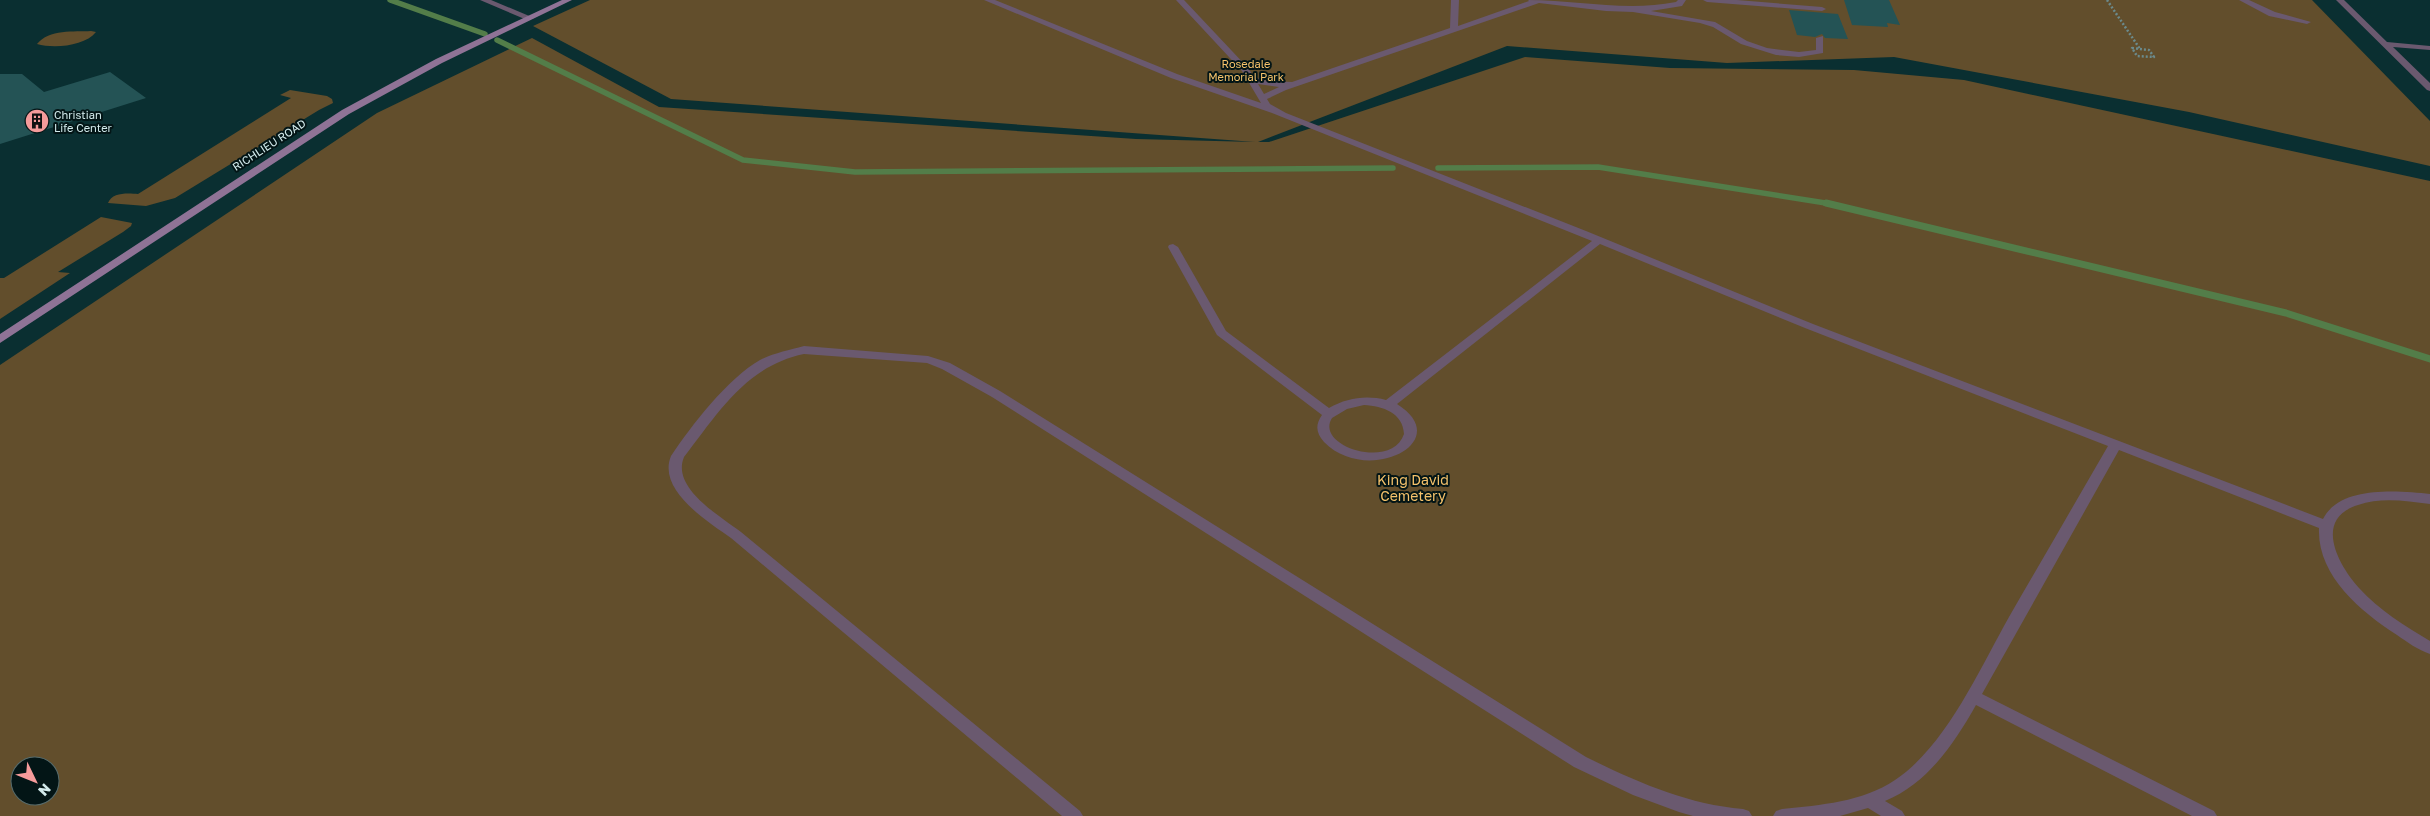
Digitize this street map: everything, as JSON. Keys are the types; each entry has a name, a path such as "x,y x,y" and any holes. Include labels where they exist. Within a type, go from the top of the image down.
{"main road":[{"name":"RICHLIEU ROAD","path":"0,339 367,98 424,68 568,0"}],"street":[{"path":"484,0 530,18"},
{"path":"988,0 1174,76 1277,112 1809,326 2115,446 2326,526"},
{"path":"1180,0 1225,46 1250,78 1267,106 1277,112"},
{"path":"1454,0 1454,30"},
{"path":"1532,0 1637,11 1711,23 1736,39 1760,49 1787,53 1813,54 1820,52 1820,38"},
{"path":"1637,11 1663,8 1679,4 1682,0"},
{"path":"1707,0 1822,8"},
{"path":"2243,0 2272,14 2307,22"},
{"path":"2340,0 2430,88"},
{"path":"1262,98 1298,83 1538,1"},
{"path":"2385,44 2430,48"},
{"path":"1250,78 1282,85 1298,83"},
{"path":"1388,405 1599,240"},
{"path":"1173,247 1221,334 1328,413"},
{"path":"1074,816 744,541 698,507 677,481 674,468 678,456 737,382 756,366 781,355 804,350 928,360 946,366 996,394 1580,762 1637,791 1665,802 1730,816 1743,816"},
{"path":"1361,401 1388,405 1407,419 1411,429 1410,438 1393,453 1379,456 1349,453 1336,447 1323,430 1324,421 1328,413 1348,402 1361,401"},
{"path":"1782,816 1819,814 1885,794 1913,776 1938,750 1972,696 2115,446"},
{"path":"2430,499 2399,496 2372,497 2350,502 2334,512 2326,526 2324,542 2332,562 2346,584 2369,606 2391,623 2430,648"},
{"path":"1972,696 2208,816"},
{"path":"1868,800 1896,816"}],"path":[{"path":"2106,0 2140,49 2149,50 2154,57 2137,56 2132,48 2140,49"}],"green space":[{"name":"King David Cemetery","path":"590,0 2312,0 2430,121 2430,166 2189,112 1894,57 1727,63 1507,46 1258,142 1269,142 1525,57 1670,68 1854,70 1964,80 2430,181 2430,816 0,816 0,365 377,113 532,38 659,107 1136,139 1255,142 671,99 533,26"},
{"path":"96,32 85,40 69,45 52,46 37,44 42,39 55,34"},
{"path":"290,90 327,96 332,99 333,103 175,198 146,206 108,203 110,199 117,195 138,194 291,98 280,95"},
{"path":"101,217 132,223 123,232 58,272 70,273 0,319 0,278 4,278"}],"building":[{"path":"1844,0 1889,0 1900,25 1887,23 1888,27 1852,25"},
{"path":"1789,10 1838,14 1848,39 1825,38 1822,34 1815,37 1797,35"},
{"name":"Christian Life Center","path":"110,72 146,98 0,144 0,74 22,74 44,92"}],"waterway":[{"path":"390,0 485,34"},
{"path":"497,40 743,160 855,172 1393,168"},
{"path":"1438,168 1598,167 1827,203"},
{"path":"1827,203 1832,204"},
{"path":"1827,203 2286,313 2430,359"}],"place":[{"name":"Christian Life Center","path":"37,121"}],"park label":[{"name":"Rosedale Memorial Park","path":"1246,70"}]}
